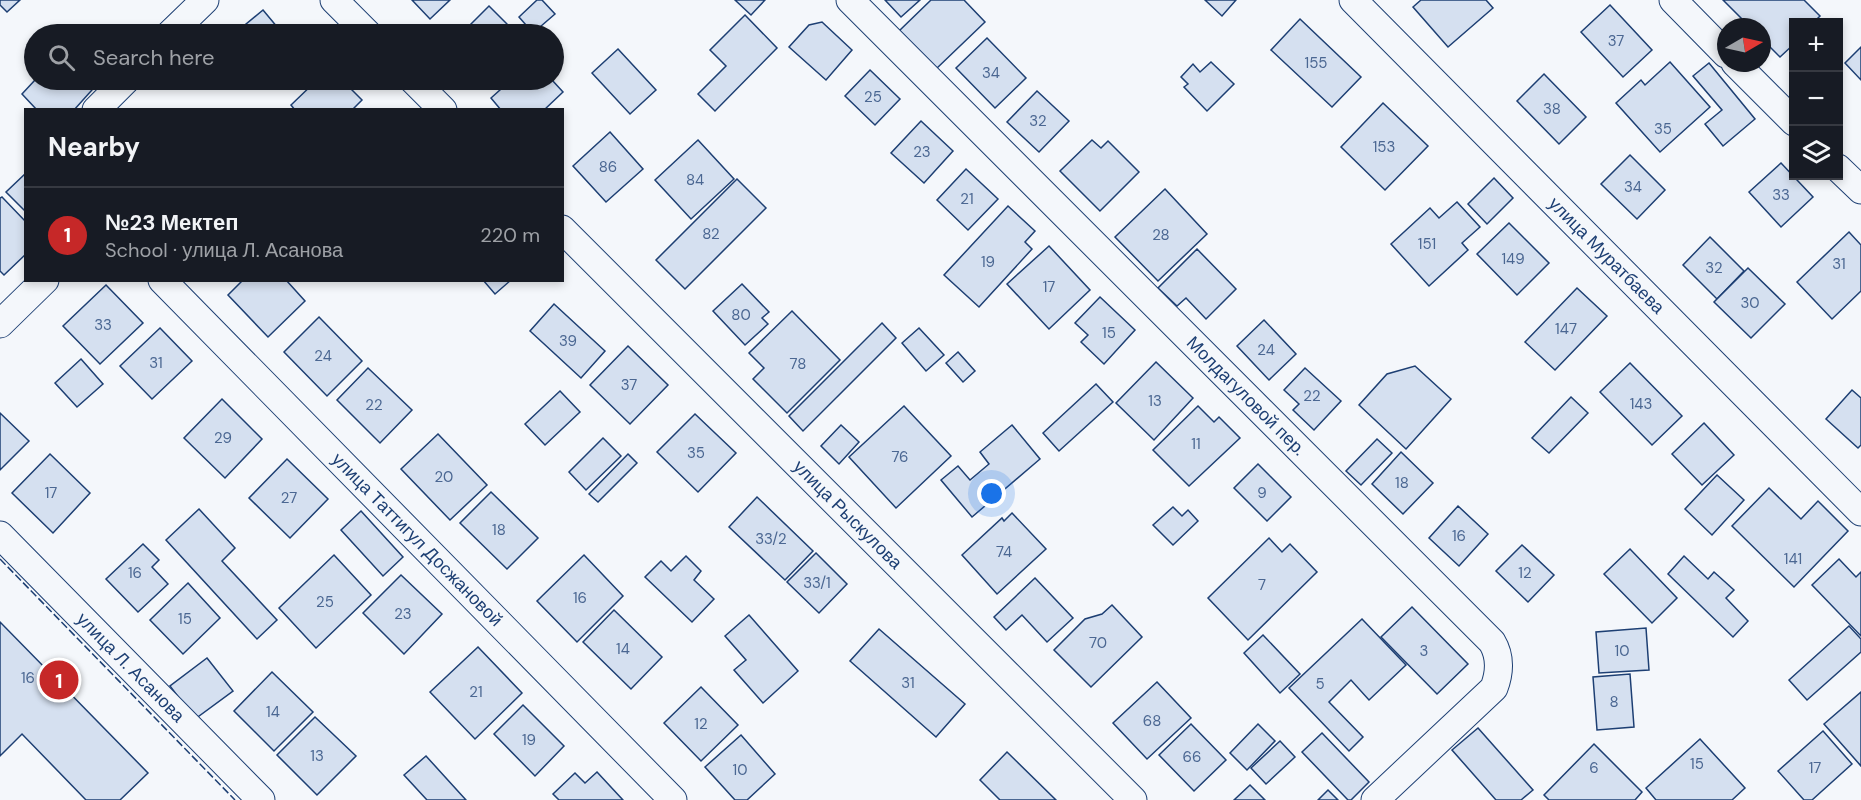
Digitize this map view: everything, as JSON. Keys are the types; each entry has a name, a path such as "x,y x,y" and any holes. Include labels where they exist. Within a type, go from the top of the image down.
{"street":[{"path":"181,24 205,0"},
{"path":"334,0 358,24"},
{"name":"Молдагуловой пер.","path":"850,0 1492,642 1498,660 1499,675 1494,688 1375,800"},
{"name":"улица Муратбаева","path":"1353,0 1861,512"},
{"path":"1672,0 1717,45"},
{"path":"1744,72 1789,117"},
{"path":"98,108 116,90"},
{"path":"423,90 441,108"},
{"path":"1843,172 1861,190"},
{"name":"улица Рыскулова","path":"564,231 1133,800"},
{"path":"0,324 43,282"},
{"name":"улица Таттигул Досжановой","path":"164,282 673,800"},
{"name":"улица Л. Асанова","path":"0,535 261,800"}],"building":[{"path":"0,0 20,0 7,12 0,5"},
{"path":"412,0 450,0 430,19"},
{"path":"537,0 542,0 555,14 543,24 525,24 519,17"},
{"path":"735,0 765,0 751,15"},
{"path":"885,0 920,0 901,17"},
{"path":"931,0 964,0 985,22 936,69 899,31"},
{"path":"1205,0 1236,0 1222,16"},
{"path":"1421,0 1486,0 1493,8 1448,47 1413,7"},
{"path":"1723,0 1804,0 1820,16 1818,18 1789,18 1789,49 1780,57 1771,48 1771,18 1741,18"},
{"path":"1610,5 1652,50 1623,77 1581,32"},
{"path":"489,6 507,24 471,24"},
{"path":"263,10 275,24 246,24"},
{"path":"745,15 777,48 715,111 698,94 726,66 710,50"},
{"path":"1300,19 1361,77 1332,107 1271,50"},
{"path":"822,22 852,50 826,80 789,47 809,25"},
{"path":"987,38 1026,78 995,108 956,68"},
{"path":"1861,47 1861,80 1845,63"},
{"path":"618,49 656,90 630,114 592,73"},
{"path":"1211,62 1234,84 1207,111 1184,87 1188,84 1181,77 1193,64 1200,72"},
{"path":"1670,62 1710,107 1660,152 1616,103 1641,80 1645,85"},
{"path":"1709,63 1755,119 1723,146 1705,124 1722,110 1693,76"},
{"path":"870,70 900,99 875,125 845,96"},
{"path":"1544,74 1586,117 1559,144 1517,101"},
{"path":"26,90 92,90 76,108 35,108 22,94"},
{"path":"307,90 352,90 362,100 354,108 293,108 291,105"},
{"path":"500,90 561,90 563,92 546,108 499,108 491,98"},
{"path":"1037,91 1069,121 1039,152 1007,122"},
{"path":"1383,103 1428,146 1385,190 1341,147"},
{"path":"921,121 953,151 924,183 891,153"},
{"path":"610,132 643,169 606,202 573,166"},
{"path":"698,140 734,179 691,219 655,180"},
{"path":"1092,140 1101,148 1108,141 1139,172 1100,211 1060,171"},
{"path":"1630,155 1665,190 1637,219 1601,184"},
{"path":"1781,163 1789,172 1789,180 1797,180 1813,197 1781,227 1749,192"},
{"path":"966,169 998,199 968,230 937,200"},
{"path":"24,175 24,210 6,192"},
{"path":"1494,178 1513,198 1487,224 1468,204"},
{"path":"737,179 766,208 685,289 656,260"},
{"path":"1165,189 1207,234 1158,281 1115,237"},
{"path":"2,197 24,220 24,256 4,275 0,271 0,198"},
{"path":"1457,202 1480,227 1462,243 1468,250 1429,286 1391,244 1430,208 1439,218"},
{"path":"1008,206 1035,231 1025,242 1032,249 979,307 944,275"},
{"path":"1509,223 1549,263 1517,295 1477,254"},
{"path":"1849,232 1861,245 1861,291 1832,319 1797,282"},
{"path":"1710,237 1744,271 1717,299 1683,265"},
{"path":"1049,246 1090,290 1049,329 1007,284"},
{"path":"1197,249 1236,289 1206,319 1186,298 1177,306 1158,288"},
{"path":"1748,268 1785,304 1751,338 1714,302"},
{"path":"241,282 288,282 305,301 268,337 228,295"},
{"path":"485,282 509,282 495,294"},
{"path":"742,284 769,312 762,318 768,324 745,345 713,311"},
{"path":"106,285 143,323 100,364 63,326"},
{"path":"1577,288 1607,316 1555,370 1525,342"},
{"path":"1100,297 1135,330 1104,364 1081,342 1088,335 1075,323"},
{"path":"554,304 605,351 581,378 530,331"},
{"path":"792,311 840,360 787,413 753,379 764,368 749,353"},
{"path":"319,317 362,361 327,396 284,352"},
{"path":"1264,320 1296,354 1269,380 1237,346"},
{"path":"882,323 896,338 803,431 789,416"},
{"path":"160,328 192,361 152,399 120,366"},
{"path":"919,328 944,355 926,371 902,343"},
{"path":"628,346 668,385 630,424 590,385"},
{"path":"958,352 975,371 963,382 946,363"},
{"path":"81,359 103,384 77,407 55,383"},
{"path":"1156,362 1193,398 1154,440 1116,403"},
{"path":"1630,363 1682,416 1652,445 1600,392"},
{"path":"1415,366 1451,399 1406,449 1359,405 1387,374"},
{"path":"368,368 412,410 380,443 337,400"},
{"path":"1305,368 1341,401 1314,430 1293,410 1299,404 1284,390"},
{"path":"1096,384 1113,402 1059,451 1043,433"},
{"path":"1852,390 1861,398 1861,445 1858,448 1826,419"},
{"path":"560,391 580,412 545,445 525,424"},
{"path":"1571,397 1588,413 1549,453 1532,438"},
{"path":"222,399 262,439 225,478 184,438"},
{"path":"904,406 951,456 896,508 849,457"},
{"path":"1198,406 1214,422 1219,417 1240,438 1189,486 1153,450"},
{"path":"0,413 29,441 0,470"},
{"path":"695,414 736,453 698,492 657,452"},
{"path":"1704,423 1734,455 1702,485 1672,454"},
{"path":"841,425 859,442 839,464 821,446"},
{"path":"1012,425 1040,459 972,517 941,480 958,466 970,480 989,464 980,452"},
{"path":"438,434 487,485 450,520 401,469"},
{"path":"603,438 621,456 586,490 569,472"},
{"path":"1377,439 1392,453 1361,485 1346,471"},
{"path":"1401,452 1433,483 1403,514 1372,484"},
{"path":"50,454 90,493 53,533 12,493"},
{"path":"628,454 637,463 598,502 589,494"},
{"path":"287,459 328,499 290,538 249,498"},
{"path":"1258,464 1291,497 1267,521 1234,488"},
{"path":"1717,475 1744,500 1712,535 1685,509"},
{"path":"1769,488 1801,519 1818,501 1848,531 1794,587 1732,526"},
{"path":"491,492 538,538 507,569 460,523"},
{"path":"757,497 813,551 785,580 729,527"},
{"path":"1458,506 1488,534 1459,566 1429,538"},
{"path":"1173,507 1182,516 1188,510 1198,521 1173,545 1153,525"},
{"path":"199,509 235,548 222,561 277,620 257,639 166,540"},
{"path":"361,511 403,557 383,576 341,530"},
{"path":"1012,513 1046,549 997,594 962,555 1002,518 1004,521"},
{"path":"1269,538 1282,552 1290,544 1317,572 1248,640 1208,598"},
{"path":"143,544 159,560 152,567 168,584 138,612 106,579"},
{"path":"1522,545 1554,575 1528,602 1496,571"},
{"path":"1630,549 1677,598 1652,623 1604,574"},
{"path":"816,553 847,584 819,613 787,582"},
{"path":"334,555 371,595 316,648 279,608"},
{"path":"584,555 623,596 577,642 537,601"},
{"path":"686,556 701,571 694,580 714,599 692,622 645,577 661,561 671,571"},
{"path":"1684,556 1708,579 1714,572 1734,590 1726,598 1748,621 1733,637 1668,574"},
{"path":"1839,559 1856,577 1861,572 1861,636 1812,585"},
{"path":"401,575 442,614 404,654 363,613"},
{"path":"1035,578 1073,618 1047,642 1022,615 1006,630 994,617"},
{"path":"188,583 220,618 183,654 150,620"},
{"path":"1112,605 1142,637 1091,687 1054,650 1085,619 1102,614"},
{"path":"1412,607 1468,664 1437,694 1381,637"},
{"path":"614,610 662,657 631,689 583,642"},
{"path":"749,615 798,671 763,703 734,670 746,660 725,636"},
{"path":"1362,619 1406,665 1369,700 1351,680 1329,702 1363,737 1349,751 1289,688"},
{"path":"0,622 148,773 120,800 86,800 22,734 0,756"},
{"path":"1849,626 1861,639 1861,652 1807,700 1789,680"},
{"path":"1646,628 1649,670 1599,673 1596,632"},
{"path":"879,629 965,704 936,737 850,661"},
{"path":"1263,635 1300,674 1280,693 1244,653"},
{"path":"478,647 522,693 475,739 430,692"},
{"path":"207,658 233,691 195,719 170,686"},
{"path":"272,672 313,712 274,751 234,711"},
{"path":"1630,674 1634,727 1597,730 1593,677"},
{"path":"1157,682 1191,718 1147,759 1113,723"},
{"path":"701,687 738,725 701,761 664,723"},
{"path":"1861,692 1861,766 1824,724"},
{"path":"523,705 564,746 535,776 494,734"},
{"path":"315,717 356,756 317,795 277,755"},
{"path":"1191,724 1226,760 1194,791 1159,755"},
{"path":"1258,724 1275,741 1247,770 1230,753"},
{"path":"1478,728 1533,790 1521,800 1496,800 1452,750"},
{"path":"1823,731 1852,764 1812,800 1804,800 1778,771"},
{"path":"1322,733 1369,782 1351,800 1348,800 1302,752"},
{"path":"741,735 775,774 747,800 735,800 705,767"},
{"path":"1700,739 1745,788 1732,800 1656,800 1646,788"},
{"path":"1280,741 1295,757 1266,784 1251,768"},
{"path":"1594,744 1642,792 1635,800 1549,800 1544,795"},
{"path":"1007,752 1056,800 1000,800 980,780"},
{"path":"426,756 466,800 427,800 404,775"},
{"path":"597,772 623,800 559,800 553,794 575,773 585,783"},
{"path":"1250,785 1265,800 1234,800"},
{"path":"1328,790 1338,800 1318,800"}],"fence":[{"path":"0,559 235,800"}],"place":[{"name":"№23 Мектеп","path":"59,680"}]}
